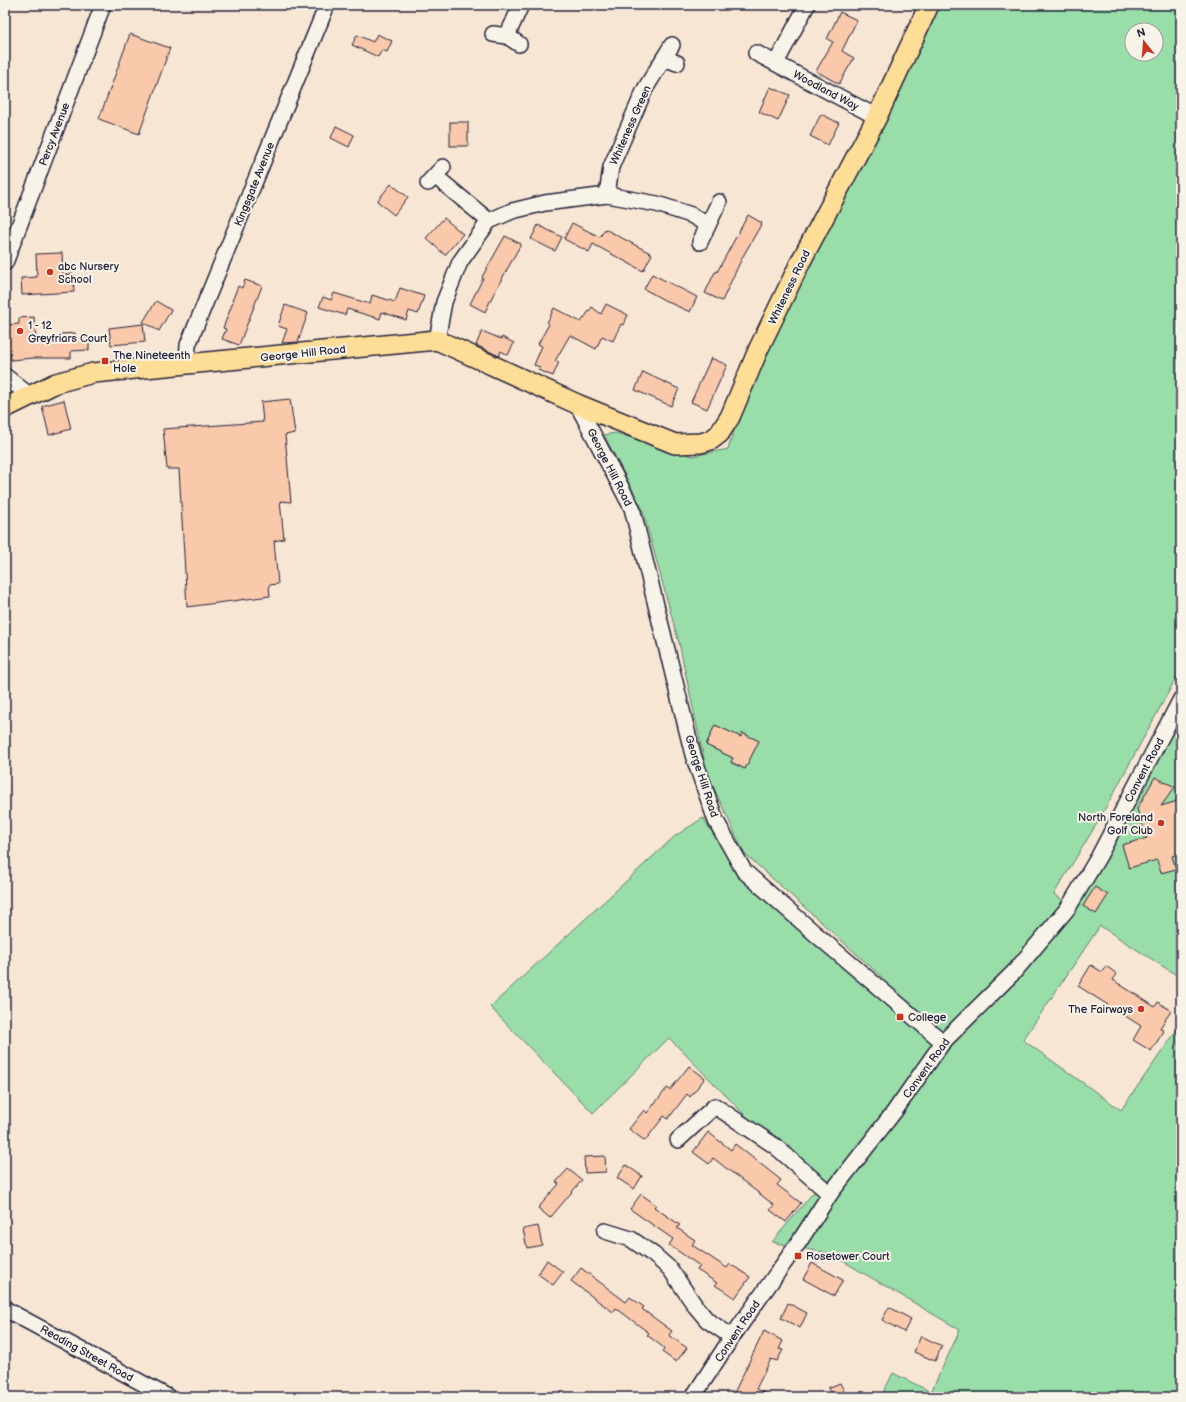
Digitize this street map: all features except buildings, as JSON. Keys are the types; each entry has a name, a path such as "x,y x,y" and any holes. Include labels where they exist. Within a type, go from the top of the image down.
{"main road":[{"name":"Whiteness Road","path":"577,404 675,444 701,443 711,440 719,434 730,417 759,348 801,261 877,117 929,5"},
{"name":"George Hill Road","path":"5,408 56,383 93,373 437,340"},
{"path":"437,340 577,404"}],"street":[{"name":"Percy Avenue","path":"5,263 103,5"},
{"name":"Kingsgate Avenue","path":"187,364 188,345 327,5"},
{"path":"506,38 521,5"},
{"path":"776,63 807,5"},
{"name":"Whiteness Green","path":"607,195 611,168 645,88 670,60 672,45"},
{"name":"Woodland Way","path":"756,53 877,117"},
{"path":"435,176 489,221"},
{"path":"437,340 444,302 460,262 489,221 512,211 545,203 607,195 657,204 691,215 708,225"},
{"path":"700,242 719,202"},
{"path":"5,376 29,395"},
{"name":"George Hill Road","path":"577,404 632,508 693,755 716,821 744,871 943,1042"},
{"name":"Convent Road","path":"692,1397 799,1242 830,1194 894,1112 943,1042 1015,971 1068,908 1100,856 1181,699"},
{"path":"678,1140 715,1106 776,1146 830,1194"},
{"path":"605,1231 631,1239 654,1255 670,1269 696,1307 707,1320 732,1337"},
{"name":"Reading Street Road","path":"5,1309 168,1397"}],"green space":[{"path":"933,5 1181,5 1181,669 1099,820 1054,894 1074,908 1181,697 1181,978 1100,926 1023,1040 1121,1110 1181,1024 1181,1397 881,1397 893,1373 931,1392 960,1330 831,1254 772,1242 817,1188 669,1038 593,1113 490,1007 675,836 703,818 743,879 875,992 882,977 744,853 707,773 679,643 642,508 604,435 615,433 693,456 728,449 757,362 804,264 830,228","holes":["715,725 741,737 743,733 758,741 745,769 731,763 733,758 706,745"]}],"place":[{"name":"abc Nursery School","path":"50,272"},
{"name":"1 - 12 Greyfriars Court","path":"20,331"},
{"name":"The Nineteenth Hole","path":"105,361"},
{"name":"North Foreland Golf Club","path":"1161,823"},
{"name":"The Fairways","path":"1141,1009"},
{"name":"College","path":"900,1017"},
{"name":"Rosetower Court","path":"798,1256"}]}
